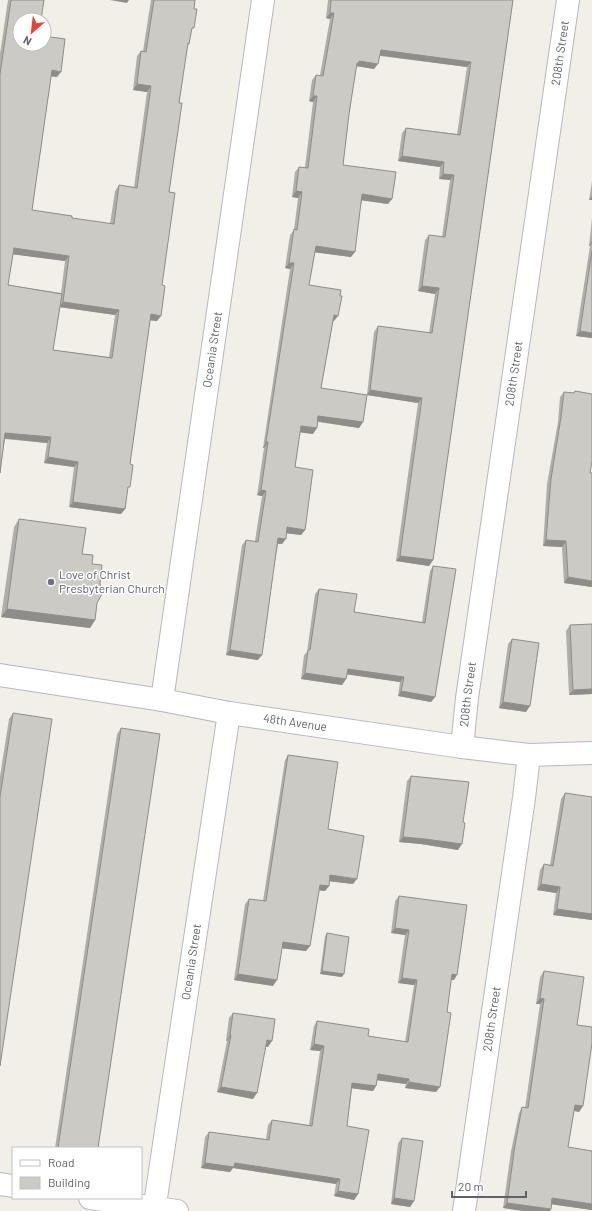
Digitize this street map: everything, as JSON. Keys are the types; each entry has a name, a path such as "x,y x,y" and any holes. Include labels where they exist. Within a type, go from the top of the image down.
{"street":[{"name":"Oceania Street","path":"162,700 263,0"},
{"name":"208th Street","path":"462,747 468,690 568,0"},
{"name":"48th Avenue","path":"0,674 162,700 228,713 462,747 529,755 592,753"},
{"name":"Oceania Street","path":"154,1209 228,713"},
{"name":"208th Street","path":"464,1211 523,806 529,755"},
{"path":"0,1184 12,1186"},
{"path":"96,1199 154,1209 177,1211"}],"building":[{"path":"11,0 44,0 42,12 12,12 12,52 52,52 52,37 65,39 61,72 52,70 32,210 114,224 119,185 137,188 151,86 137,84 141,51 146,52 154,0 195,0 194,9 197,9 194,28 192,28 189,44 188,43 179,103 182,103 169,192 175,193 162,285 165,286 161,316 151,314 130,464 133,465 125,509 73,502 78,462 48,457 51,437 5,433 0,473 0,74","holes":["14,248 69,256 63,302 119,310 112,358 53,350 62,294 8,285"]},
{"path":"331,0 513,0 433,560 400,556 422,398 370,390 378,326 432,333 439,288 422,286 429,235 445,237 454,175 443,174 444,162 402,156 406,128 460,135 471,62 381,50 378,64 359,61 359,63 357,63 343,165 396,172 392,199 362,194 355,252 316,246 309,285 341,290 340,296 342,296 338,316 334,315 321,388 367,395 363,422 318,416 317,428 301,426 295,467 313,470 305,530 287,527 286,539 278,538 262,655 230,650 246,540 258,542 266,491 261,490 268,442 266,442 294,263 289,263 294,229 297,230 302,192 296,191 299,167 308,168 317,96 313,96 316,75 323,76 334,13 330,13"},
{"path":"592,251 592,333 580,331"},
{"path":"575,391 592,394 592,461 590,473 592,473 592,581 568,577 566,541 546,540 551,479 564,392 574,393"},
{"name":"Love of Christ Presbyterian Church","path":"19,519 86,528 82,554 93,555 92,564 102,565 100,583 102,594 97,603 95,620 7,609"},
{"path":"433,566 456,569 435,697 401,691 404,677 348,669 346,679 305,673 319,589 357,594 354,612 425,623"},
{"path":"592,624 592,689 573,690 570,625"},
{"path":"512,639 539,643 530,706 503,702"},
{"path":"13,713 52,719 0,1066 0,797"},
{"path":"121,728 160,734 98,1147 58,1147"},
{"path":"288,755 338,762 328,829 364,836 357,879 330,875 329,886 320,885 310,946 283,942 277,980 238,974 249,899 266,901"},
{"path":"411,776 469,782 463,822 465,823 462,844 403,837"},
{"path":"565,793 592,797 592,914 557,909 560,887 541,884 544,864 553,866"},
{"path":"399,896 467,905 457,975 452,974 447,1012 451,1013 440,1087 409,1082 409,1079 378,1074 376,1086 352,1083 347,1126 369,1130 358,1194 338,1191 340,1179 235,1163 234,1167 205,1163 209,1132 269,1140 272,1120 312,1126 324,1046 314,1044 317,1021 369,1029 368,1036 408,1042 417,980 402,978 409,930 395,928"},
{"path":"327,933 349,937 344,974 322,971"},
{"path":"544,971 584,977 577,1025 592,1027 592,1043 583,1106 575,1105 568,1147 592,1151 592,1204 552,1198 551,1209 507,1203 522,1107 528,1108 544,999 540,998"},
{"path":"233,1013 275,1019 272,1041 267,1040 257,1093 221,1087 231,1035"},
{"path":"402,1138 423,1141 414,1201 394,1198"}],"place":[{"name":"Love of Christ Presbyterian Church","path":"51,582"}]}
